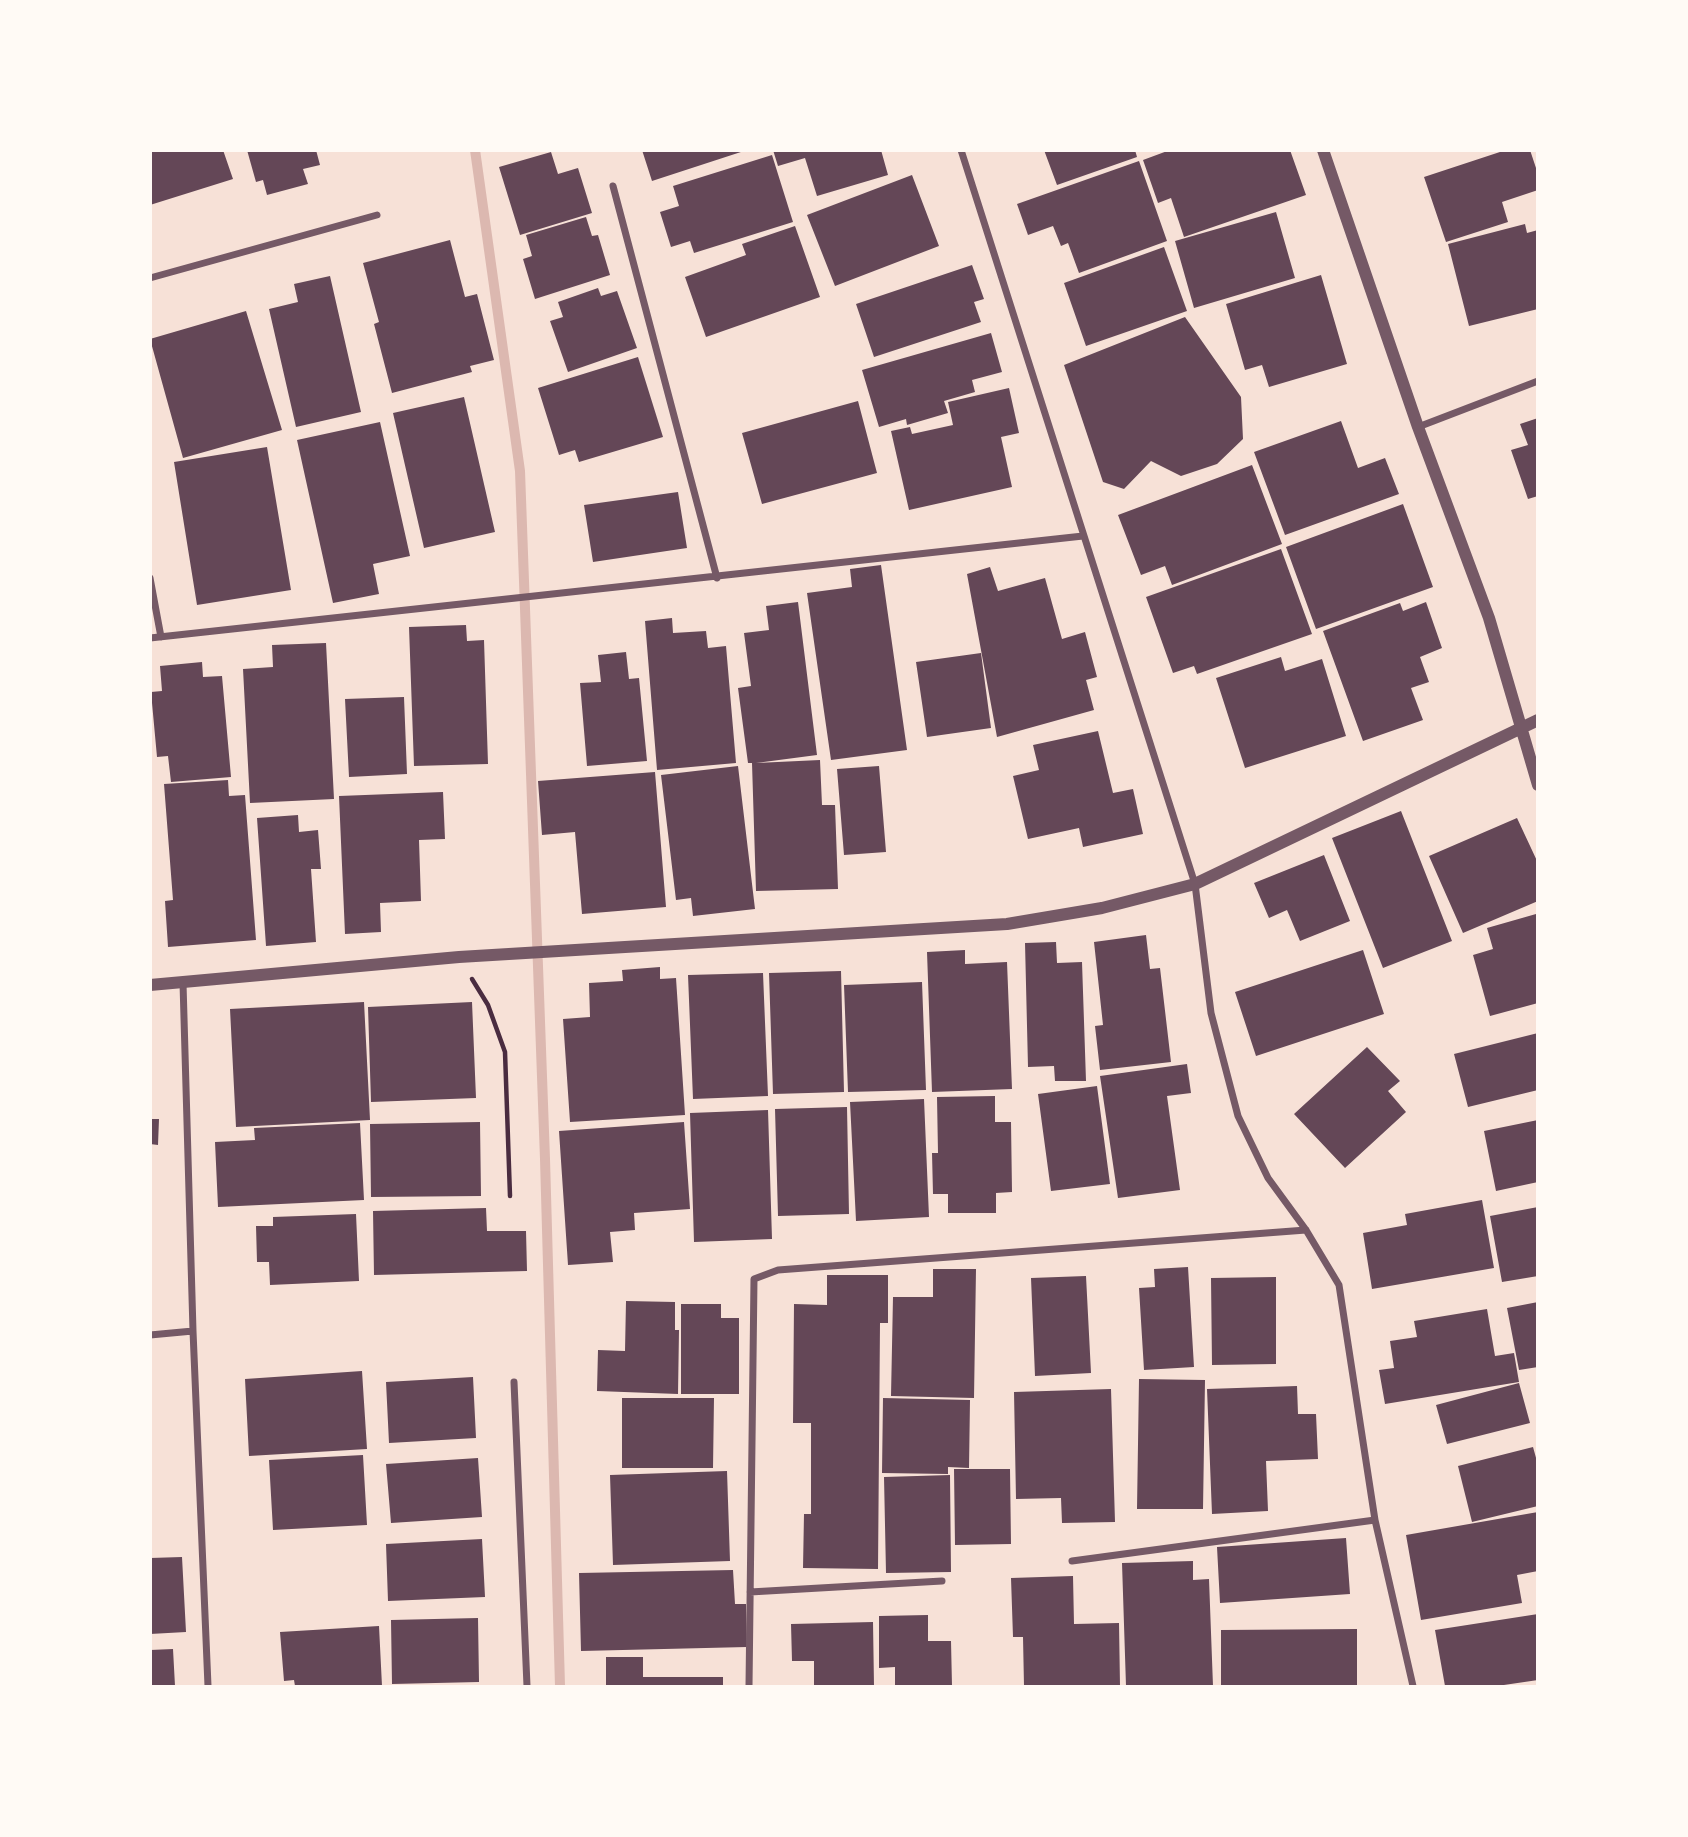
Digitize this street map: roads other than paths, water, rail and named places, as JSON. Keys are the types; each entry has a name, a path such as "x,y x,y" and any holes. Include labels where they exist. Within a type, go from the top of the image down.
{"street":[{"path":"961,150 1195,884 1211,1013 1238,1116 1268,1178 1306,1230 1339,1286 1375,1520 1413,1686"},
{"path":"1322,150 1418,427 1489,618 1538,785"},
{"path":"613,186 717,578"},
{"path":"150,278 377,215"},
{"path":"1418,427 1538,381"},
{"path":"150,638 1083,537"},
{"path":"150,578 161,637"},
{"path":"150,985 459,957 1007,923 1102,908 1195,884 1522,725 1538,720"},
{"path":"183,983 193,1331 208,1686"},
{"path":"749,1686 754,1279 778,1270 1306,1230"},
{"path":"150,1335 193,1331"},
{"path":"514,1382 527,1686"},
{"path":"1072,1561 1375,1520"},
{"path":"750,1592 942,1581"}],"waterway":[{"path":"475,150 520,471 545,1159 560,1686"}]}
